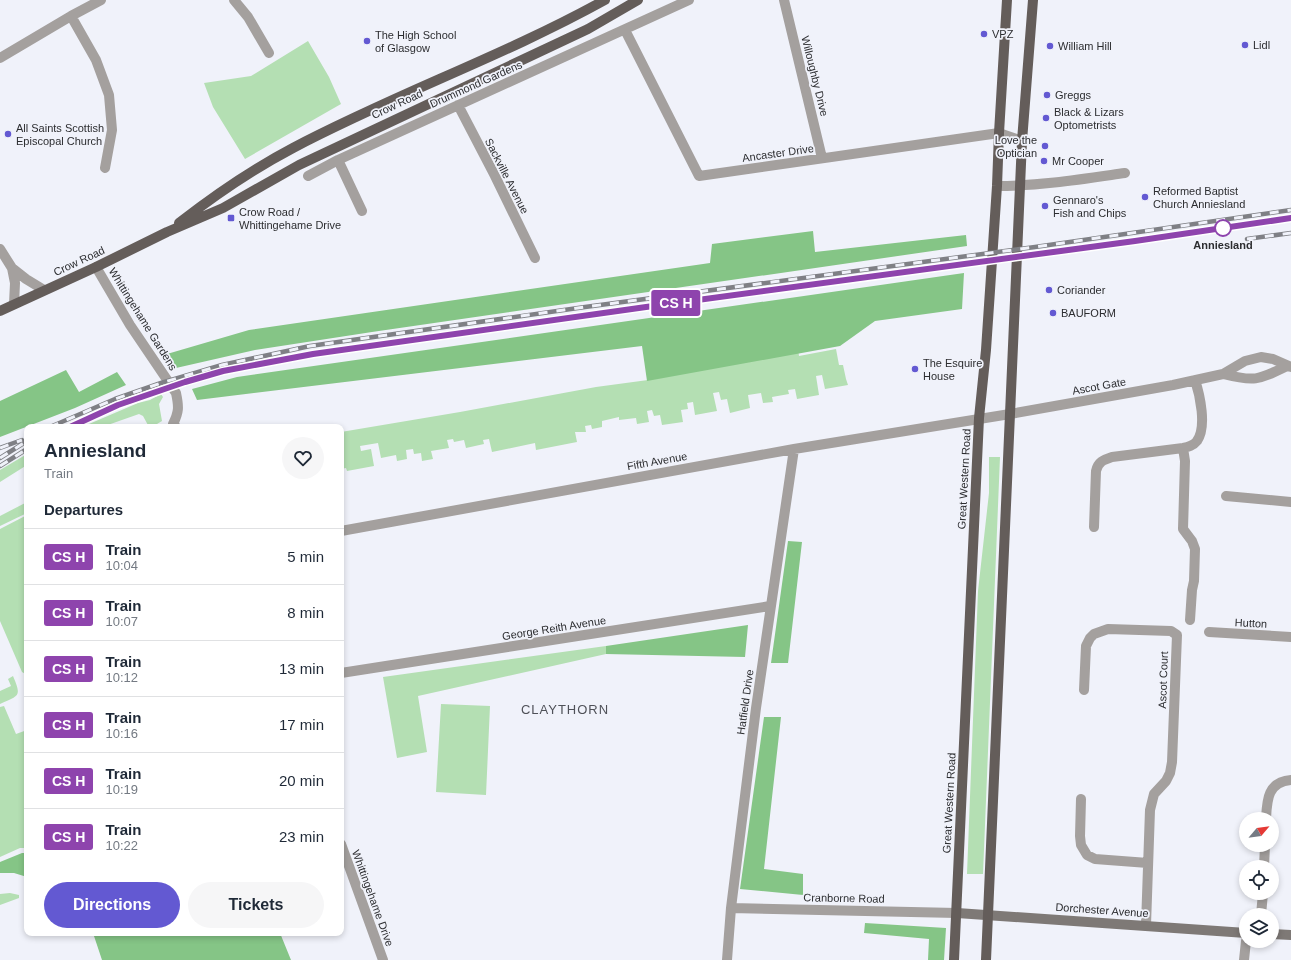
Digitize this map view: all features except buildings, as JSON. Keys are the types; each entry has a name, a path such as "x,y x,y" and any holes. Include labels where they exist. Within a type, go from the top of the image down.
{"main road":[{"name":"Crow Road","path":"166,232 216,195 292,149 543,32 605,0"},
{"name":"Crow Road","path":"0,311 96,267 166,232 223,208 298,165 588,29 638,0"},
{"name":"Great Western Road","path":"954,960 979,418 986,350 997,186 1007,0"},
{"path":"986,960 1022,141 1032,0"}],"street":[{"path":"0,58 101,0"},
{"path":"234,0 248,17 269,53"},
{"path":"626,30 689,0"},
{"name":"Willoughby Drive","path":"784,0 822,158"},
{"path":"71,16 96,60 109,94 112,130 105,168"},
{"name":"Drummond Gardens","path":"308,176 338,160 626,30"},
{"name":"Ancaster Drive","path":"626,30 699,176 999,133 1022,141"},
{"name":"Sackville Avenue","path":"458,105 535,258"},
{"path":"338,160 362,211"},
{"path":"997,186 1046,184 1125,173"},
{"path":"0,249 12,268 44,290"},
{"name":"Whittingehame Gardens","path":"96,267 130,325 176,394 179,404 178,415 174,424"},
{"path":"12,268 15,283 14,304"},
{"path":"1223,374 1245,361 1261,358 1273,359 1289,366"},
{"path":"1223,374 1240,378 1256,379 1289,366"},
{"name":"Ascot Gate","path":"979,418 1010,414 1173,385 1223,374"},
{"path":"1094,527 1096,471 1098,465 1103,460 1112,457 1183,448 1192,446 1197,442 1202,428 1200,399 1196,380"},
{"name":"Fifth Avenue","path":"344,530 794,449 979,418"},
{"path":"1183,448 1185,461 1183,529 1192,541 1195,549 1194,581 1190,620"},
{"name":"Hatfield Drive","path":"727,960 731,908 770,606 794,449"},
{"path":"1226,496 1291,502"},
{"name":"George Reith Avenue","path":"344,674 770,606"},
{"name":"Ascot Court","path":"1084,690 1086,646 1094,634 1108,629 1171,632 1176,635 1172,762 1170,773 1152,799 1150,810 1146,925"},
{"name":"Hutton","path":"1209,632 1291,637"},
{"path":"1266,812 1269,794 1274,787 1280,783 1291,780"},
{"path":"1081,800 1080,841 1083,851 1087,855 1095,859 1148,863"},
{"name":"Whittingehame Drive","path":"344,852 383,960"},
{"name":"Cranborne Road","path":"731,908 956,913"},
{"name":"Dorchester Avenue","path":"956,913 1239,932"},
{"path":"1279,934 1291,935"},
{"path":"1244,960 1245,948"}],"green space":[{"path":"308,41 329,77 341,104 245,159 213,107 204,83 251,76"},
{"path":"813,231 815,252 966,235 967,246 255,350 176,368 167,354 249,330 710,263 712,244"},
{"path":"964,273 962,309 875,321 840,346 647,381 642,346 197,400 192,389 237,377"},
{"path":"797,341 799,356 836,349 839,365 843,365 848,385 825,389 822,375 816,376 819,395 797,399 795,389 788,390 789,394 772,397 773,402 763,403 761,393 748,395 750,408 730,413 727,399 721,400 719,392 713,393 717,411 695,415 693,402 687,403 688,409 681,410 683,422 662,425 660,415 654,416 652,410 647,411 649,422 637,424 636,418 619,420 619,417 602,421 602,427 592,429 591,425 585,426 586,432 575,432 577,442 536,450 535,443 492,452 489,439 483,440 484,444 466,448 464,440 454,442 453,439 447,440 449,448 431,451 433,459 422,461 421,453 414,454 413,449 406,450 407,459 397,461 396,455 381,458 378,443 360,446 361,451 371,449 374,466 347,471 346,468 344,468 344,431 596,387 648,380"},
{"path":"66,370 79,392 117,372 126,385 75,408 34,424 24,424 24,428 0,437 0,401"},
{"path":"161,394 163,397 159,404 162,421 157,424 147,424 143,416 139,414 111,424 89,424 138,403 150,400"},
{"path":"24,456 24,467 0,482 0,470"},
{"path":"989,457 1000,457 983,874 967,874 978,591 989,493"},
{"path":"24,504 24,514 0,526 0,516"},
{"path":"24,517 24,673 22,672 0,621 0,529"},
{"path":"788,541 802,542 788,663 771,663"},
{"path":"748,625 745,657 606,654 606,646"},
{"path":"606,646 606,654 418,696 427,752 397,758 383,677"},
{"path":"13,676 18,692 15,697 0,704 0,691 11,686 8,679"},
{"path":"441,704 490,706 486,795 436,792"},
{"path":"4,706 16,734 24,731 24,848 20,848 0,857 0,707"},
{"path":"764,717 781,717 764,869 803,874 803,895 740,889"},
{"path":"24,853 24,876 14,873 0,873 0,862"},
{"path":"10,893 19,895 19,898 0,905 0,894"},
{"path":"865,923 946,928 944,960 928,960 929,939 864,933"},
{"path":"94,936 281,936 291,960 102,960"}],"railway":[{"path":"57,424 115,399 161,383 222,365 310,346 585,307 1035,247 1291,210"},
{"path":"77,424 118,405 185,382 223,371 313,354 1135,241 1291,218"},
{"path":"1247,239 1291,233"},
{"path":"0,448 22,440"},
{"path":"0,458 24,443"},
{"path":"0,466 24,451"}],"train":[{"path":"76,424 118,405 164,388 223,371 313,354 646,307 1135,241 1291,218"}],"place":[{"name":"VPZ","path":"984,34"},
{"name":"The High School of Glasgow","path":"367,41"},
{"name":"Lidl","path":"1245,45"},
{"name":"William Hill","path":"1050,46"},
{"name":"Greggs","path":"1047,95"},
{"name":"Black & Lizars Optometrists","path":"1046,118"},
{"name":"All Saints Scottish Episcopal Church","path":"8,134"},
{"name":"Love the Optician","path":"1045,146"},
{"name":"Mr Cooper","path":"1044,161"},
{"name":"Reformed Baptist Church Anniesland","path":"1145,197"},
{"name":"Gennaro's Fish and Chips","path":"1045,206"},
{"name":"Crow Road / Whittingehame Drive","path":"231,218"},
{"name":"Anniesland","path":"1223,228"},
{"name":"Coriander","path":"1049,290"},
{"name":"BAUFORM","path":"1053,313"},
{"name":"The Esquire House","path":"915,369"}],"district":[{"name":"CLAYTHORN","path":"565,709"}]}
